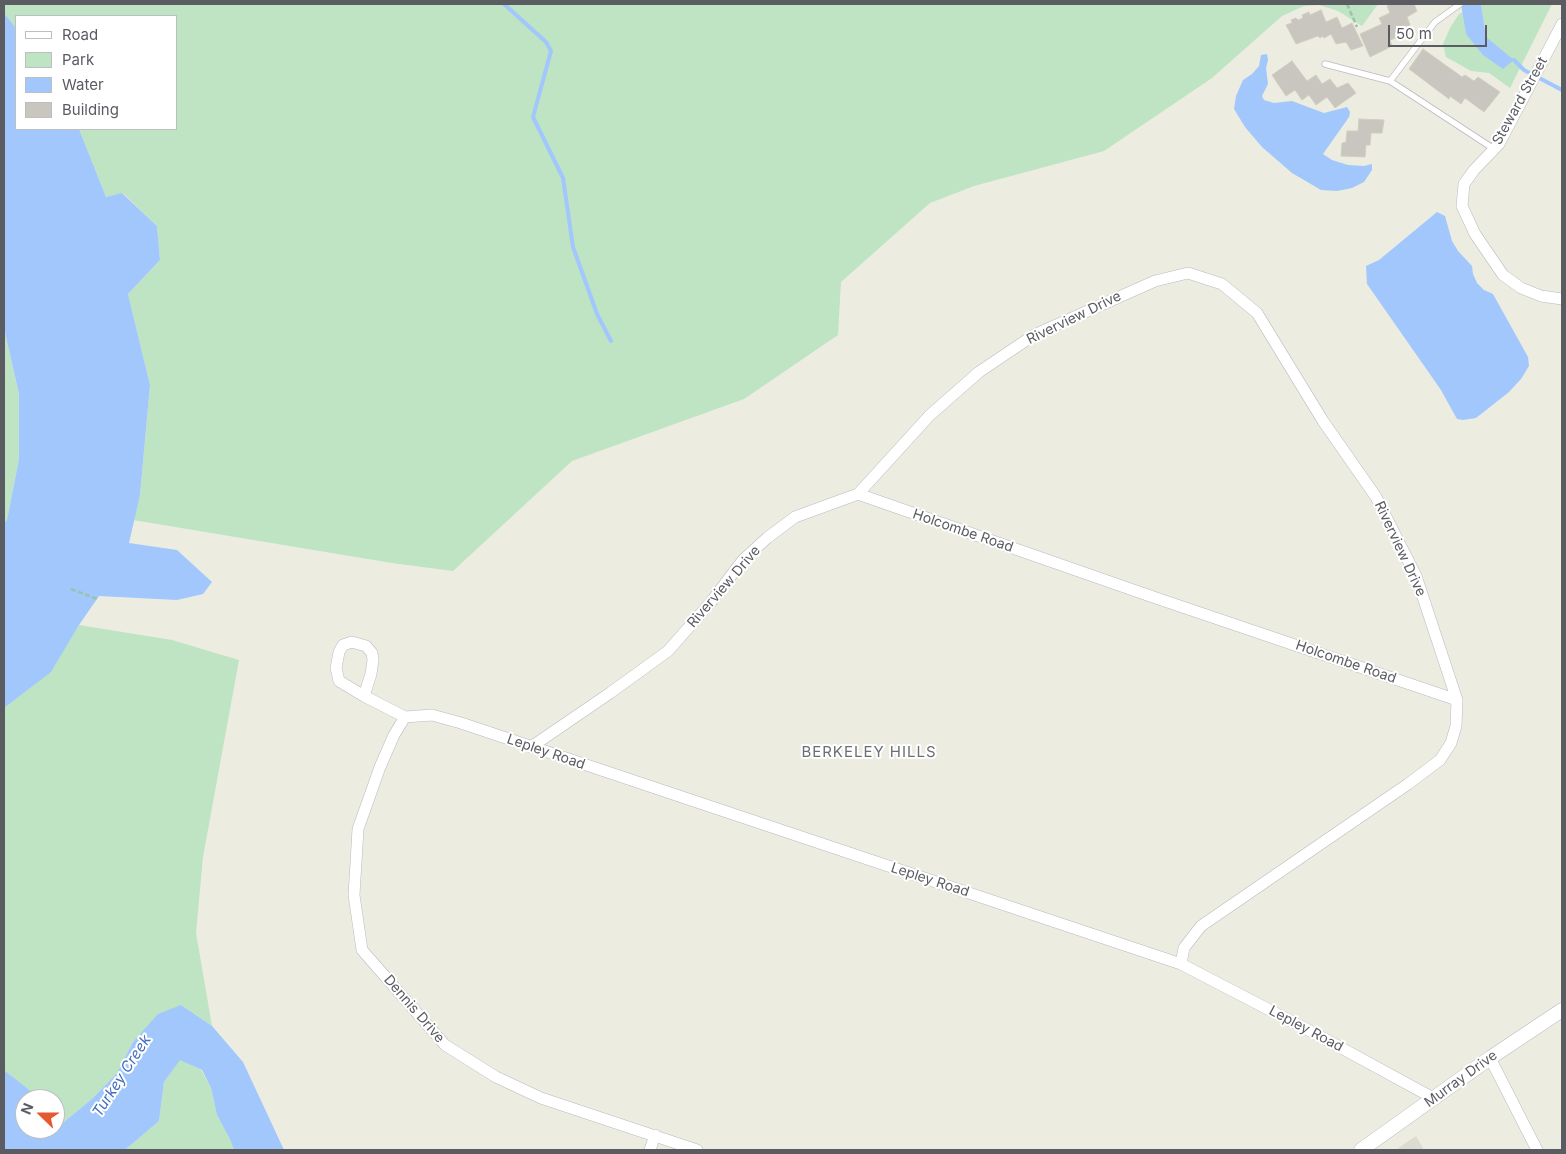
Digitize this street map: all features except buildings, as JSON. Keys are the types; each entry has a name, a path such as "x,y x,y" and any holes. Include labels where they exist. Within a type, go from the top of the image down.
{"street":[{"name":"Steward Street","path":"1562,24 1499,144 1474,170 1464,184 1462,206 1475,234 1503,274 1521,288 1541,296 1562,299"},
{"name":"Riverview Drive","path":"531,747 668,651 711,602 743,560 767,538 795,517 858,494 930,415 979,372 1034,334 1155,281 1188,273 1222,284 1257,313 1323,421 1376,497 1416,576 1457,700"},
{"name":"Holcombe Road","path":"858,494 1457,700"},
{"path":"364,696 371,674 372,653 366,646 352,642 343,645 339,652 336,668 339,681 364,696 405,718"},
{"path":"1181,964 1184,948 1201,926 1440,760 1451,744 1456,726 1457,700"},
{"name":"Lepley Road","path":"405,718 432,716 462,723 1181,964 1435,1099"},
{"name":"Dennis Drive","path":"405,718 394,735 358,829 354,895 362,950 445,1045 496,1077 541,1098 697,1150"},
{"name":"Murray Drive","path":"1361,1150 1490,1058 1562,1010"},
{"path":"1490,1058 1538,1150"},
{"path":"650,1150 655,1135"}],"lane":[{"path":"1390,81 1435,22 1460,4"},
{"path":"1325,64 1390,81 1494,149"}],"path":[{"path":"1347,4 1357,27"},
{"path":"71,589 97,599"}],"shaded area":[{"path":"1416,1136 1424,1150 1396,1150 1404,1144"}],"green space":[{"path":"4,4 1378,4 1362,26 1338,11 1319,5 1304,6 1282,16 1212,78 1104,151 974,186 930,203 841,282 838,335 744,399 572,461 453,571 392,563 133,520 140,495 150,385 128,294 160,260 157,226 123,193 106,197 79,130 178,130 178,15 15,15 15,27 4,13"},
{"path":"1481,4 1552,4 1510,88 1489,73 1471,71 1446,57 1443,44 1450,28 1459,14 1463,12 1466,34 1486,37"},
{"path":"4,328 19,394 19,459 7,520 4,523"},
{"path":"79,625 172,640 239,660 203,857 196,933 212,1026 181,1005 133,1042 117,1073 93,1098 65,1121 65,1089 27,1089 4,1070 4,708 51,671"},
{"path":"180,1059 201,1070 211,1088 217,1115 231,1139 234,1150 125,1150 159,1121 164,1082"}],"water":[{"path":"1461,4 1481,4 1486,37 1514,60 1503,69 1483,55 1466,34"},
{"path":"4,13 15,27 15,130 79,130 106,197 122,193 157,226 160,260 128,294 150,385 140,495 129,543 177,550 212,582 203,594 177,600 99,596 51,672 4,708 4,523 7,520 19,459 19,394 4,328"},
{"path":"1267,54 1268,84 1262,96 1264,100 1274,103 1292,101 1324,113 1347,107 1350,112 1349,117 1323,154 1332,160 1348,165 1364,166 1372,164 1372,170 1364,182 1352,188 1337,191 1321,190 1292,173 1262,147 1245,127 1234,109 1236,96 1243,80 1259,66 1261,55"},
{"path":"1437,212 1445,216 1452,241 1458,251 1472,266 1477,283 1484,290 1493,294 1528,357 1529,366 1521,379 1509,392 1476,418 1457,419 1441,390 1367,284 1366,266 1379,260"},
{"name":"Turkey Creek","path":"181,1005 212,1026 243,1062 284,1150 234,1150 217,1115 211,1088 202,1070 180,1060 164,1082 159,1121 125,1150 4,1150 4,1070 28,1089 15,1089 15,1139 65,1139 65,1121 93,1098 117,1073 133,1042 158,1014"}],"waterway":[{"path":"504,4 546,42 551,51 533,117 563,178 573,247 597,314 611,341"},
{"path":"1514,60 1524,70 1562,90"}],"district":[{"name":"BERKELEY HILLS","path":"869,752"}]}
